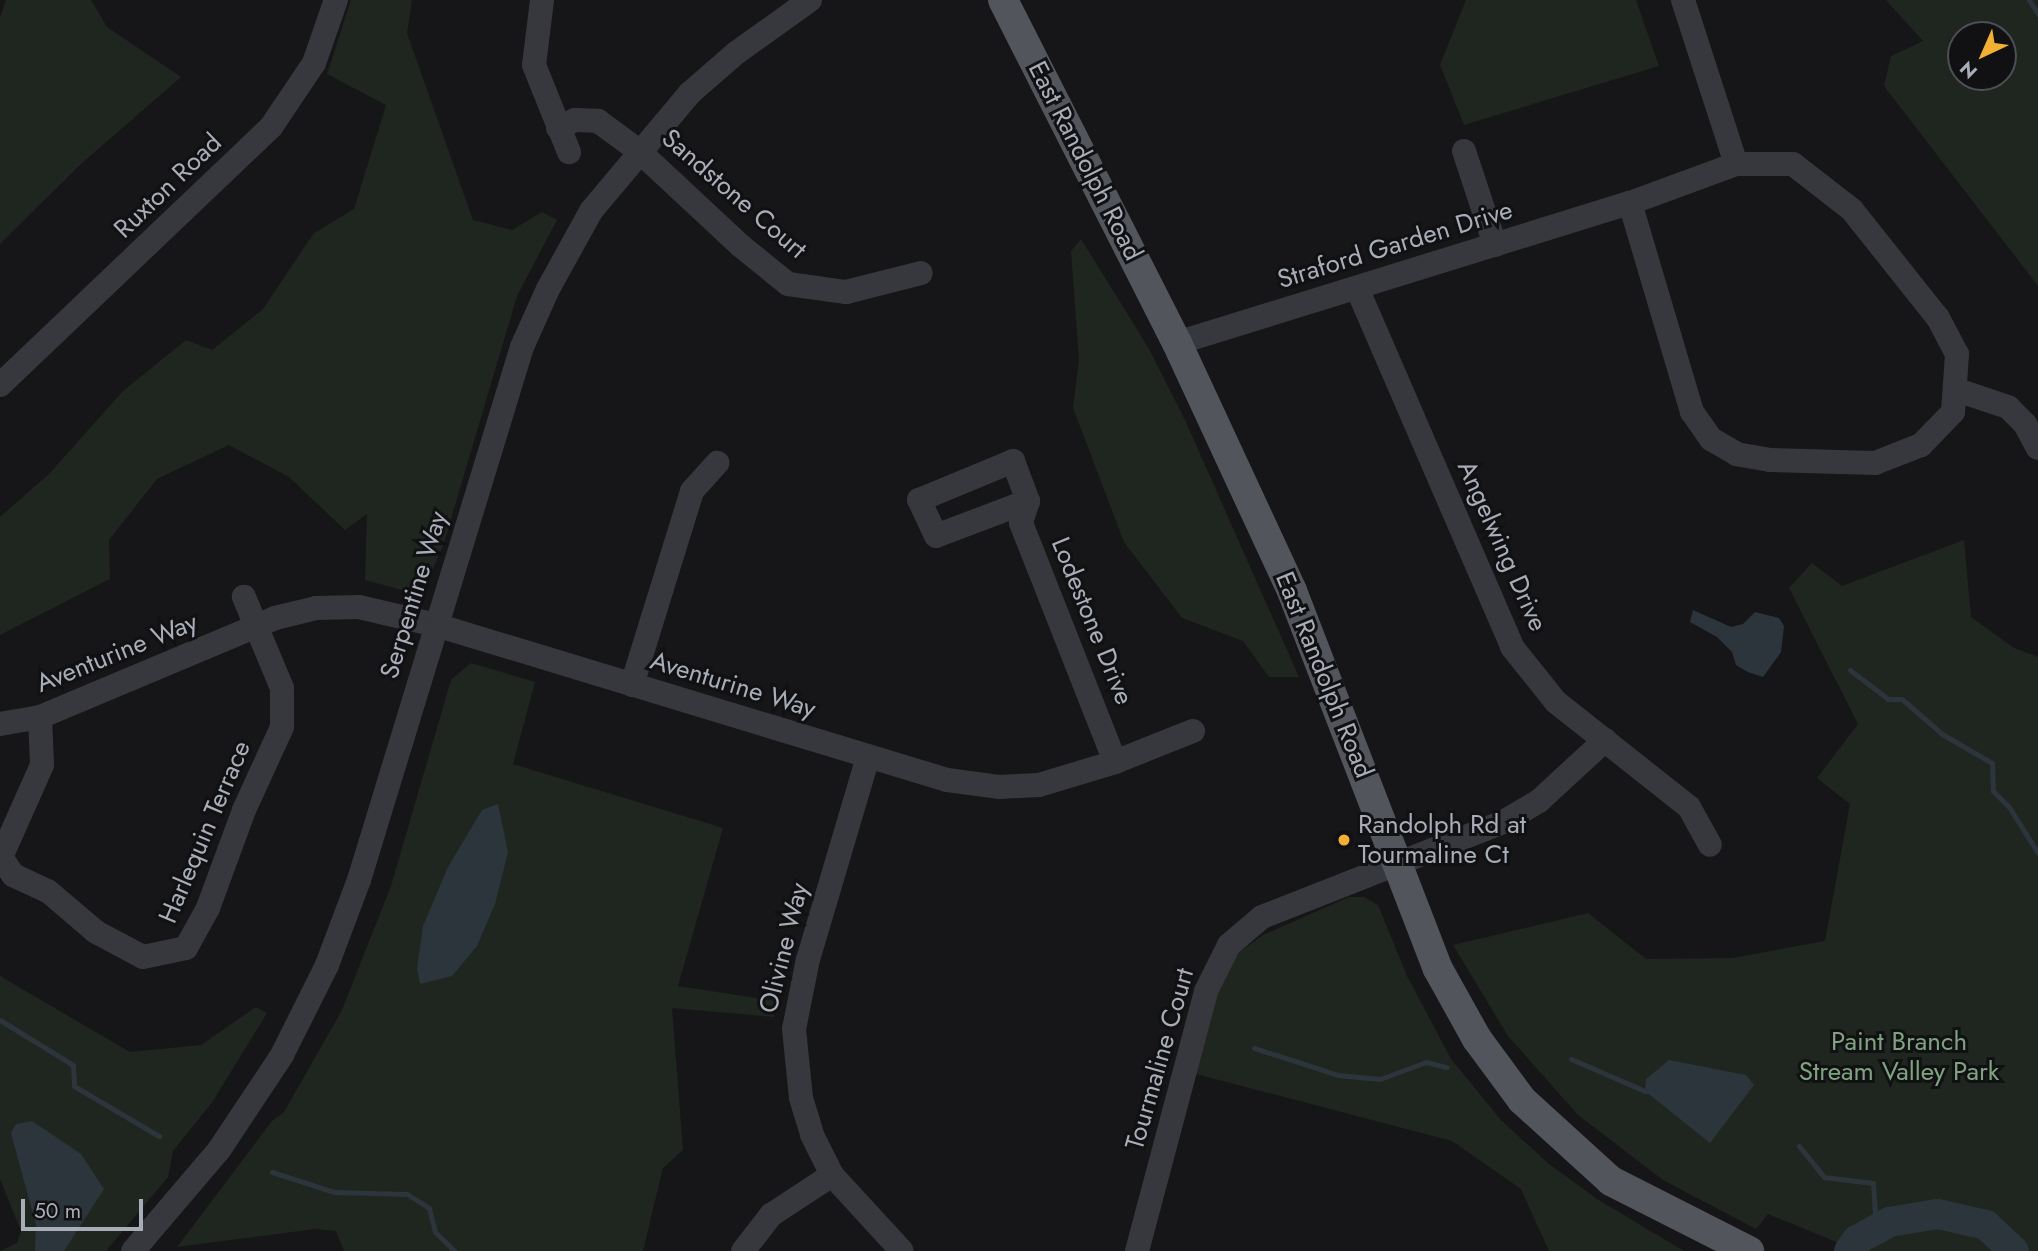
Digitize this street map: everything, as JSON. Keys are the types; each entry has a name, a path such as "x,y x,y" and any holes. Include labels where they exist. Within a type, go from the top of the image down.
{"main road":[{"name":"East Randolph Road","path":"1003,0 1177,343 1292,591 1438,969 1477,1039 1522,1100 1611,1181 1749,1251"}],"street":[{"name":"Ruxton Road","path":"0,385 271,127 314,63 336,0"},
{"path":"542,0 534,65 569,152"},
{"name":"Serpentine Way","path":"132,1251 219,1150 282,1055 327,965 359,880 522,347 592,211 639,151 708,77 809,0"},
{"path":"1683,0 1737,164"},
{"name":"Sandstone Court","path":"558,128 575,120 598,121 639,151 788,284 846,292 921,273"},
{"path":"1464,150 1496,245"},
{"name":"Straford Garden Drive","path":"1177,343 1630,204 1737,164 1793,164 1852,210 1938,318 1957,354 1957,390 1953,412 1921,445 1875,463 1770,460 1737,454 1711,439 1692,412 1630,204"},
{"name":"Angelwing Drive","path":"1357,288 1512,647 1556,702 1689,807 1710,845"},
{"path":"1957,390 2008,407 2025,424 2038,448"},
{"path":"632,685 692,491 717,463"},
{"name":"Lodestone Drive","path":"1028,501 1021,523 1115,762"},
{"path":"244,597 254,628"},
{"name":"Aventurine Way","path":"0,724 40,717 254,628 316,608 359,607 436,625 947,780 999,787 1040,785 1115,762 1193,731"},
{"name":"Harlequin Terrace","path":"40,717 42,765 1,857 13,875 48,891 96,932 143,957 186,948 208,908 244,810 282,727 282,688 254,628"},
{"name":"Tourmaline Court","path":"1137,1251 1206,991 1229,945 1262,917 1503,822 1539,801 1605,740"},
{"name":"Olivine Way","path":"868,757 808,958 794,1029 801,1098 812,1135 832,1175 902,1251"},
{"path":"743,1251 771,1215 832,1175"}],"green space":[{"path":"6,0 91,0 107,27 181,77 82,163 0,244 0,17"},
{"path":"351,0 412,0 407,33 473,220 512,230 542,212 557,220 517,296 443,546 421,595 365,580 367,514 345,530 289,477 229,445 157,479 109,540 110,579 0,635 0,517 49,474 123,391 186,340 212,350 263,309 314,233 354,209 386,105 327,74"},
{"path":"1466,0 1636,0 1659,66 1464,125 1440,65"},
{"path":"1886,0 2038,0 2038,286 1884,86 1891,56 1923,41"},
{"path":"1081,239 1148,347 1185,420 1299,677 1269,677 1243,641 1182,618 1124,542 1073,408 1079,360 1071,251"},
{"name":"Paint Branch Stream Valley Park","path":"1964,540 1971,617 2014,648 2038,657 2038,1251 1858,1251 1768,1214 1756,1229 1663,1180 1578,1115 1508,1036 1453,945 1588,913 1646,959 1732,958 1825,941 1850,804 1817,778 1858,724 1789,588 1812,563 1842,586"},
{"path":"471,663 535,682 513,764 723,828 678,986 776,1001 774,1017 672,1008 683,1150 663,1168 643,1251 344,1251 336,1231 315,1229 177,1247 272,1121 284,1112 342,1010 391,886 451,680"},
{"path":"1349,897 1364,897 1378,905 1407,976 1451,1059 1501,1120 1549,1164 1597,1199 1684,1251 1549,1251 1521,1189 1452,1141 1196,1074 1216,990 1235,955 1263,935"},
{"path":"0,976 130,1052 201,1045 256,1007 267,1013 213,1101 173,1151 168,1177 106,1251 0,1251 17,1243 21,1231 0,1179"}],"shaded area":[{"path":"1693,610 1731,627 1743,624 1755,612 1779,618 1784,626 1781,652 1763,677 1748,672 1736,665 1732,652 1717,637 1690,622"},
{"path":"498,804 508,852 495,904 477,946 452,976 420,984 417,968 423,926 448,867 482,810"},
{"path":"1669,1060 1746,1075 1754,1085 1710,1143 1645,1091 1646,1079"},
{"path":"32,1121 81,1154 104,1189 64,1251 35,1251 36,1225 11,1133 16,1124"}],"waterway":[{"path":"2029,0 2038,14"},
{"path":"1850,670 1888,699 1902,699 1942,734 1992,763 1993,791 2009,807 2038,853"},
{"path":"0,1020 73,1065 74,1086 159,1136"},
{"path":"1254,1048 1338,1075 1380,1079 1426,1062 1446,1067"},
{"path":"1571,1059 1645,1091"},
{"path":"1799,1146 1824,1177 1873,1183 1876,1229"},
{"path":"272,1172 334,1192 407,1194 429,1208 435,1232 455,1251"},
{"path":"1849,1251 1857,1240 1889,1222 1938,1214 1986,1225 2014,1251"}],"place":[{"name":"Randolph Rd at Tourmaline Ct","path":"1344,840"}]}
